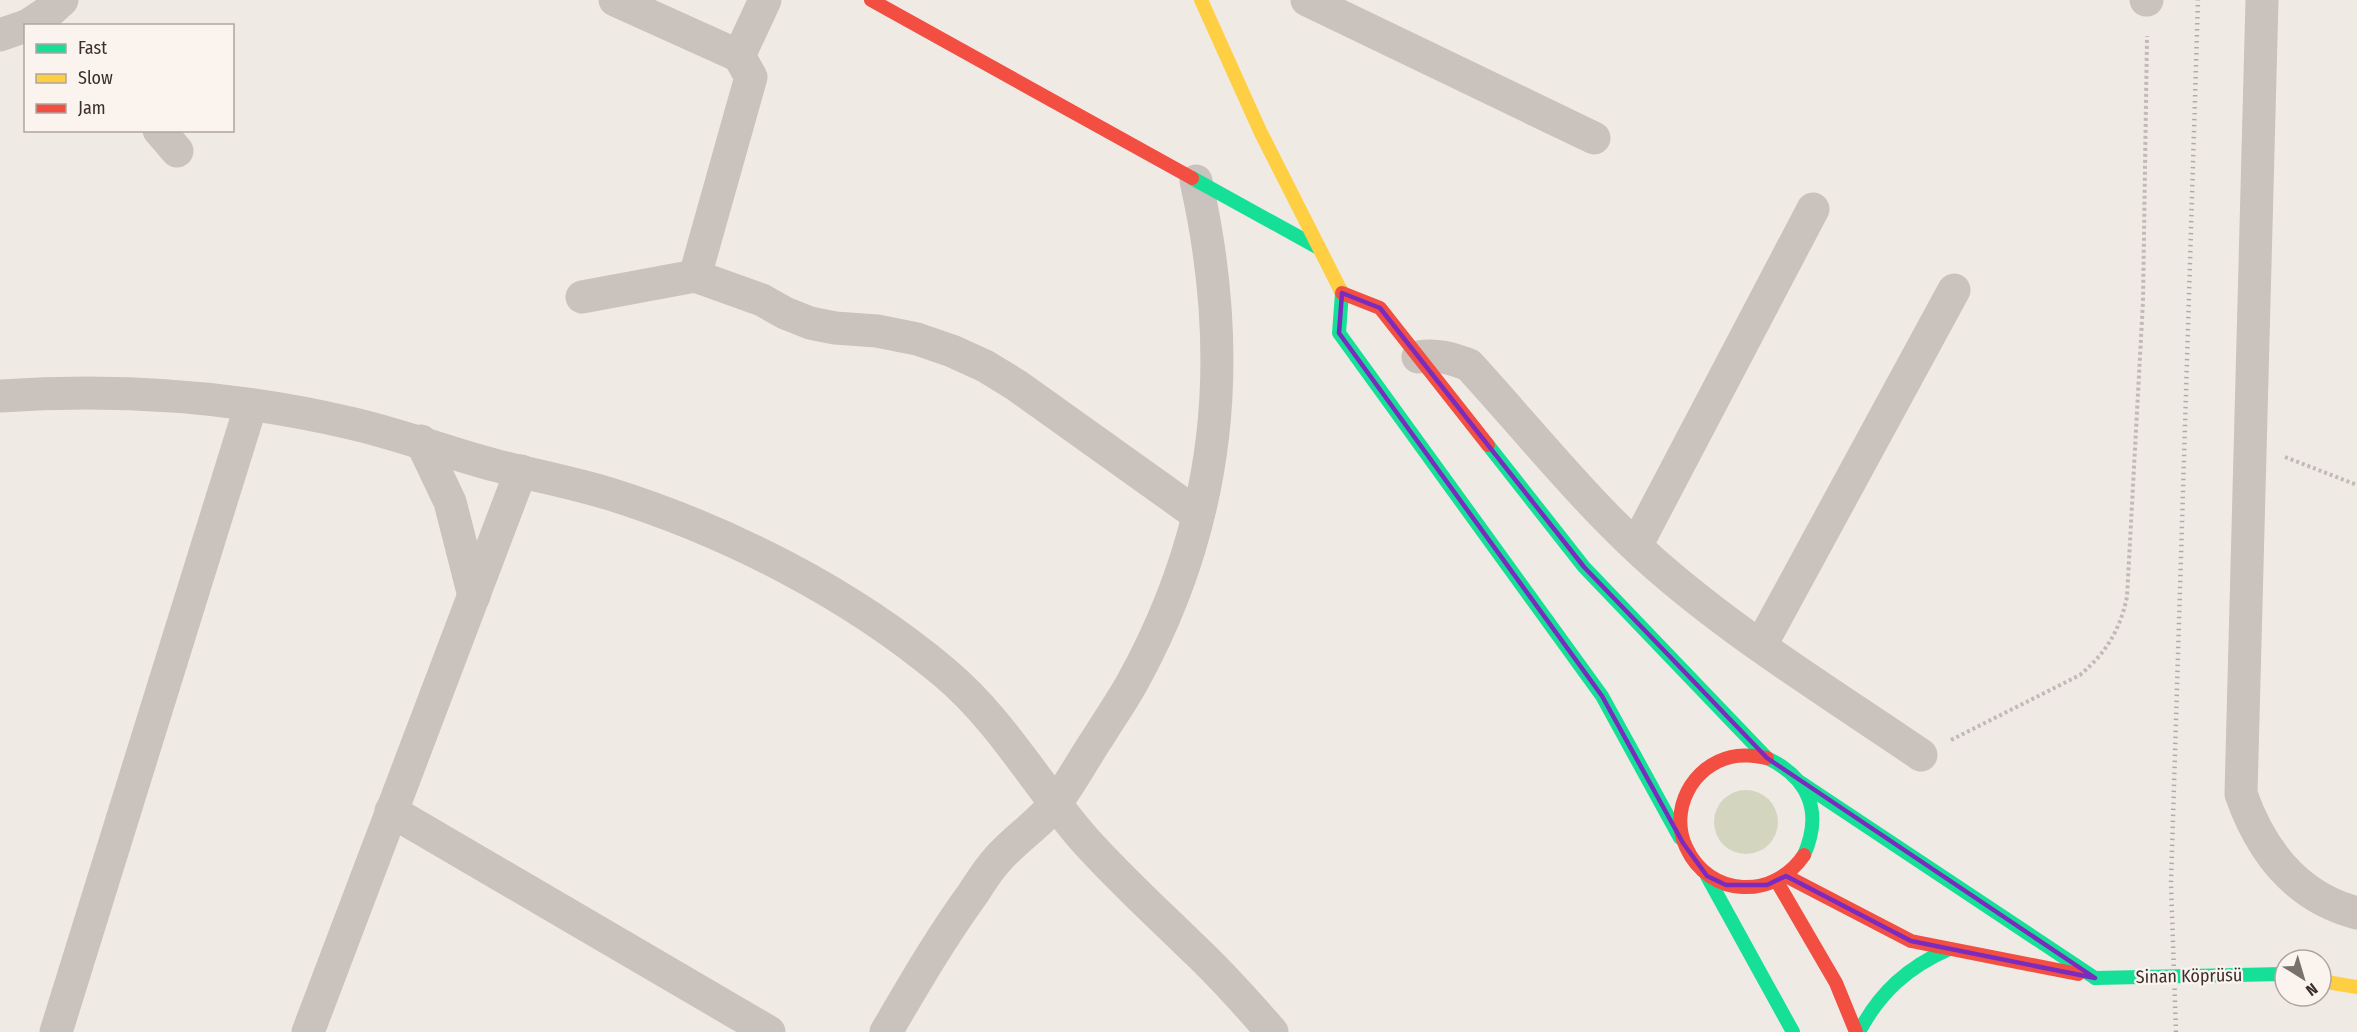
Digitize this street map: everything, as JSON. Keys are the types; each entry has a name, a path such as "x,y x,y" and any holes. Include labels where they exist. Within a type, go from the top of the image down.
{"street":[{"path":"615,0 739,56 751,78 695,276"},
{"path":"739,56 765,0"},
{"path":"871,0 1317,247"},
{"path":"1201,0 1260,131 1342,293 1339,333 1602,696 1692,861 1707,876 1793,1032"},
{"path":"1307,0 1594,138"},
{"path":"2262,0 2241,794 2259,835 2286,872 2323,901 2357,913"},
{"path":"30,24 46,18"},
{"path":"0,35 24,26"},
{"path":"886,1032 947,930 997,860 1055,804 1131,685 1172,597 1198,515 1211,451 1217,396 1218,342 1215,288 1208,234 1196,181"},
{"path":"1636,546 1813,208"},
{"path":"582,297 695,276 762,300 785,313 810,322 835,328 877,331 917,339 952,351 985,366 1016,385 1198,515"},
{"path":"1761,645 1954,290"},
{"path":"1342,293 1380,308 1584,567 1767,758"},
{"path":"1418,357 1433,355 1452,358 1469,365 1636,546 1713,611 1921,755"},
{"path":"0,396 42,393 121,393 200,398 348,422 421,441 492,464 581,486 669,514 725,538 829,593 914,648 947,675 978,704 1014,746 1055,804 1118,876 1193,947 1272,1032"},
{"path":"56,1032 251,405"},
{"path":"421,441 450,502 474,596"},
{"path":"308,1032 521,471"},
{"path":"1683,843 1679,822 1683,801 1692,782 1707,768 1725,758 1746,755 1767,758 1786,767 1800,782 2095,978"},
{"path":"1707,876 1726,885 1747,888 1767,885 1781,878 1801,861 1810,842 1814,821 1810,800 1800,782"},
{"path":"391,811 769,1032"},
{"path":"1781,878 1836,983 1858,1032"},
{"name":"Sinan Köprüsü","path":"1781,878 1911,941 2095,978 2273,974"},
{"path":"1858,1032 1877,1000 1891,984 1928,957 1949,949"},
{"path":"2333,972 2348,971"},
{"path":"2333,983 2357,987"}],"path":[{"path":"1921,755 2080,675 2107,648 2123,615 2127,597 2143,301 2147,0"},
{"path":"2250,444 2357,485"}],"highlighted area":[{"path":"1342,293 1380,308 1584,567 1767,758 2095,978 1911,941 1786,876 1767,885 1726,885 1707,876 1683,843 1602,696 1339,333"}],"green space":[{"path":"1740,790 1752,790 1769,799 1776,810 1778,822 1776,834 1769,845 1752,854 1740,854 1728,849 1719,840 1714,828 1714,816 1719,804 1728,795"}],"railway":[{"path":"2176,1032 2171,884 2198,0"}],"traffic: fast":[{"path":"1192,178 1317,247"},
{"path":"1340,289 1342,293 1339,333 1602,696 1680,838"},
{"path":"1488,445 1584,567 1767,758 1781,766 1802,786 1812,811 1810,839 1804,855"},
{"path":"1800,782 2095,978"},
{"path":"1707,876 1793,1032"},
{"path":"1859,1032 1876,1005 1896,982 1921,964 1949,949"},
{"path":"2095,978 2273,974"}],"traffic: slow":[{"path":"1201,0 1260,131 1340,289"},
{"path":"2333,983 2357,987"}],"traffic: jam":[{"path":"871,0 1192,178"},
{"path":"1342,293 1380,308 1488,445"},
{"path":"1767,758 1744,755 1731,757 1717,762 1695,780 1682,805 1680,819 1681,833 1686,847 1696,864 1710,876 1726,884 1742,887 1760,886 1776,880 1791,870 1804,855"},
{"path":"1786,876 1911,941 2078,974"},
{"path":"1776,880 1836,983 1856,1032"}]}
